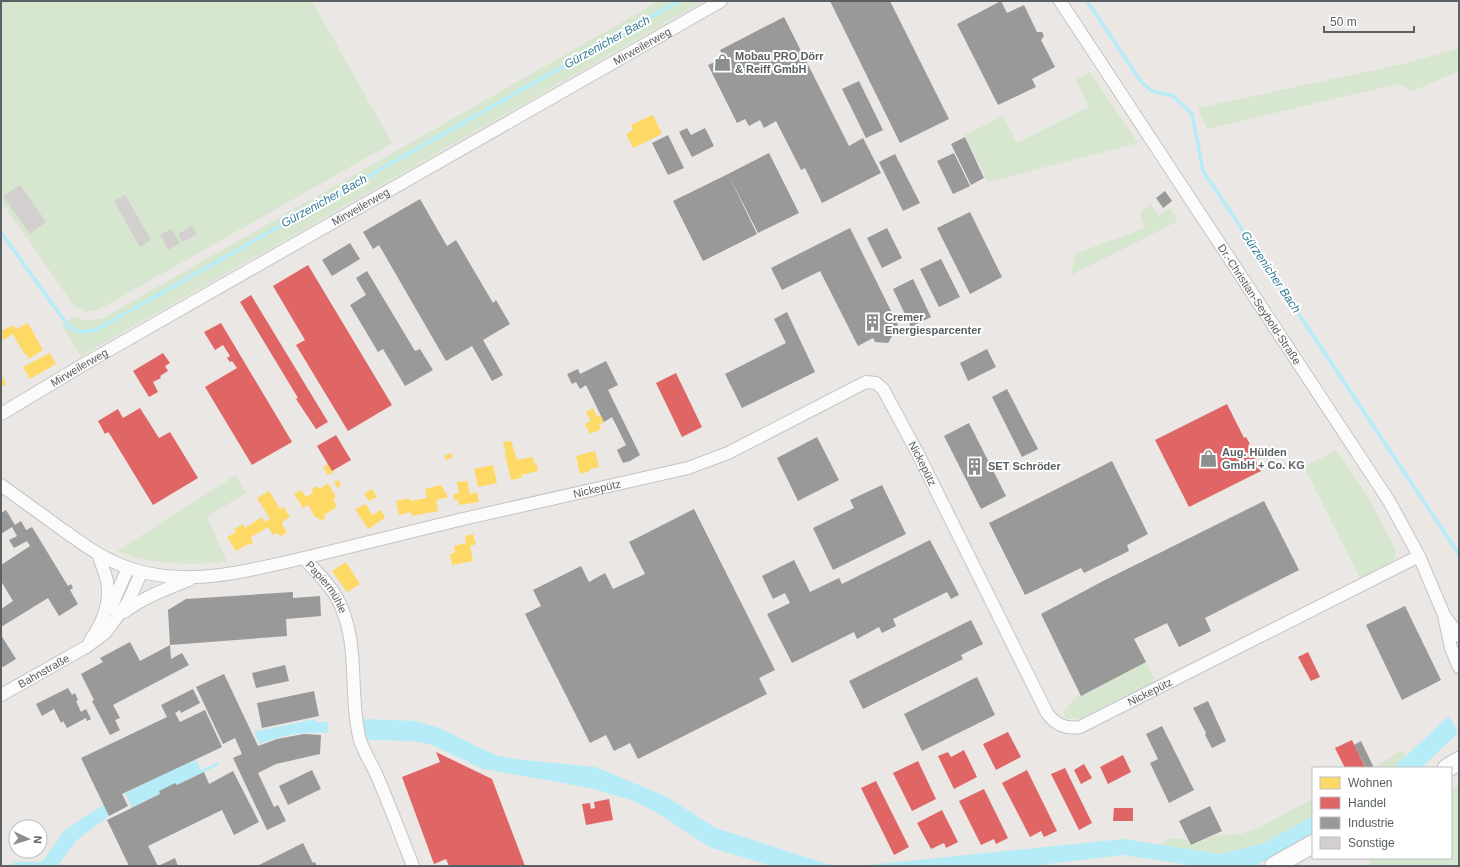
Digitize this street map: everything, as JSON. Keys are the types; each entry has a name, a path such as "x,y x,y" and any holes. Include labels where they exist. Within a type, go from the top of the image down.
{"main road":[{"path":"1449,767 1459,762"},
{"path":"1274,866 1312,845"}],"street":[{"name":"Mirweilerweg","path":"1,414 81,366 721,1"},
{"name":"Dr.-Christian-Seybold-Straße","path":"1060,1 1389,501 1418,556 1444,615 1459,636"},
{"name":"Nickepütz","path":"304,558 463,519 688,468 728,453 866,382 876,383 883,389 918,454 1047,713 1053,721 1063,727 1080,727 1418,556"},
{"name":"Papiermühle","path":"1,485 98,554 113,562 141,573 175,577 196,577 249,570 304,558 331,589 337,598 344,615 351,645 357,720 361,741 413,866"},
{"name":"Bahnstraße","path":"98,554 107,581 108,593 106,609 100,626"},
{"name":"Bahnstraße","path":"86,647 112,605 128,568"},
{"name":"Bahnstraße","path":"1,695 86,647 105,633 128,602 141,573"},
{"name":"Bahnstraße","path":"118,617 134,604 151,594 196,577"},
{"name":"Dr.-Christian-Seybold-Straße","path":"1444,615 1451,648 1459,667"}],"green space":[{"path":"1,1 312,1 392,143 98,310 85,312 74,306 1,201"},
{"path":"659,1 704,1 81,356 62,326 74,316 86,321 103,318"},
{"path":"1459,48 1459,71 1413,91 1397,84 1207,129 1198,108 1407,63"},
{"path":"1090,72 1138,143 988,182 965,135 1003,116 1017,143 1089,107 1076,80"},
{"path":"1151,204 1158,216 1169,208 1176,215 1176,222 1071,275 1075,254 1145,228 1140,213"},
{"path":"1336,450 1368,497 1396,551 1394,560 1360,578 1304,467"},
{"path":"236,475 246,493 207,517 227,562 199,564 171,563 130,556 117,551"},
{"path":"1146,662 1156,682 1080,719 1066,718 1063,713 1074,699"},
{"path":"1401,751 1407,756 1394,767 1374,767"},
{"path":"1459,785 1459,866 1372,866 1368,859 1452,859 1452,788"},
{"path":"1312,800 1312,817 1264,843 1220,854 1161,845 1168,838 1188,840 1191,846 1214,836 1240,834 1256,829"}],"water":[{"path":"1449,716 1457,731 1456,735 1422,767 1394,767"},
{"path":"315,719 316,722 328,722 328,733 293,734 260,744 254,732"},
{"path":"363,719 416,721 439,728 495,755 514,759 595,767 665,796 716,828 833,866 772,866 709,847 656,812 631,800 591,788 483,769 432,745 413,741 367,740"},
{"path":"196,760 201,770 218,762 219,765 177,785 175,783 159,791 160,794 132,808 125,793 190,761 191,763"},
{"path":"103,805 109,816 77,840 57,866 10,866 15,862 42,862 44,859 48,859 48,854 65,830"},
{"path":"1312,817 1312,835 1255,866 1197,866 1122,855 1031,866 859,866 1124,839 1220,854 1264,843"}],"building: Wohnen":[{"path":"653,115 662,134 633,148 626,134 633,130 631,125"},
{"path":"28,323 43,350 29,359 26,354 25,355 13,334 3,340 1,337 1,331 13,325 16,329"},
{"path":"50,353 56,364 30,379 23,367"},
{"path":"1,375 6,384 1,387"},
{"path":"593,408 597,417 600,415 604,422 599,424 601,429 590,434 585,424 591,421 586,412"},
{"path":"511,441 517,460 533,457 538,471 521,475 521,478 511,480 503,442"},
{"path":"595,451 599,467 590,469 590,471 580,474 576,456"},
{"path":"451,453 453,457 446,460 444,456"},
{"path":"328,464 334,472 328,475 323,467"},
{"path":"493,465 497,483 478,487 474,469"},
{"path":"338,480 341,485 337,488 334,482"},
{"path":"467,481 470,494 477,492 479,502 459,505 458,499 454,500 453,494 459,493 457,482"},
{"path":"328,483 336,497 333,499 337,507 324,515 325,519 322,520 315,517 308,505 303,508 294,494 301,490 306,497 313,493 312,490 316,486 320,489"},
{"path":"441,485 448,497 436,500 438,511 412,516 411,512 399,515 396,501 409,498 410,501 427,498 425,489"},
{"path":"372,489 377,497 369,501 364,494"},
{"path":"269,491 280,509 284,507 290,517 283,521 282,524 287,532 280,537 278,533 273,535 268,527 251,537 253,543 250,545 248,544 236,551 227,537 235,533 235,529 243,524 245,528 262,517 265,522 270,519 257,498"},
{"path":"366,504 372,515 381,510 385,518 368,529 355,509"},
{"path":"473,534 476,544 470,546 473,561 452,565 450,554 455,553 454,546 466,543 465,536"},
{"path":"346,562 360,584 347,592 332,571"}],"building: Handel":[{"path":"308,265 392,405 348,431 296,345 305,340 273,286"},
{"path":"251,295 328,422 316,429 296,399 298,398 240,302"},
{"path":"221,323 292,442 252,465 205,387 237,368 232,361 230,362 227,358 230,356 223,345 215,350 204,332"},
{"path":"163,353 170,363 165,366 168,371 160,376 161,378 153,382 158,392 149,397 133,371"},
{"path":"676,373 702,427 682,437 656,383"},
{"name":"Aug. Hülden GmbH + Co. KG","path":"1227,404 1244,438 1246,437 1250,444 1248,445 1261,471 1189,507 1155,440"},
{"path":"140,408 159,438 170,432 198,478 153,505 111,436 108,432 105,434 98,421 118,409 123,418"},
{"path":"336,435 351,460 332,471 317,446"},
{"path":"1308,652 1320,677 1311,681 1298,657"},
{"path":"1008,732 1021,757 996,770 983,744"},
{"path":"1352,740 1365,767 1344,767 1335,748"},
{"path":"964,750 977,777 954,789 938,756 948,752 951,757"},
{"path":"436,752 492,779 525,866 449,866 446,859 434,864 402,777 440,762"},
{"path":"1123,755 1131,772 1108,784 1100,767"},
{"path":"918,761 936,799 912,811 893,773"},
{"path":"1084,764 1092,778 1081,784 1074,770"},
{"path":"1065,768 1092,823 1079,830 1051,774"},
{"path":"1027,770 1057,831 1044,837 1041,831 1030,837 1002,783"},
{"path":"876,781 909,847 894,855 861,788"},
{"path":"984,789 1008,838 996,844 994,839 981,845 959,801"},
{"path":"609,799 613,820 586,825 582,804 590,803 591,809 595,808 594,802"},
{"path":"1114,808 1133,808 1133,821 1113,821"},
{"path":"942,810 958,842 946,848 944,843 931,849 917,823"}],"building: Industrie":[{"path":"830,1 890,1 949,119 900,143"},
{"path":"1001,1 1007,13 1024,5 1037,32 1042,32 1044,36 1041,40 1055,67 1032,79 1036,87 998,105 957,24"},
{"path":"784,17 849,146 863,138 881,173 822,203 805,168 801,170 776,121 764,128 760,120 749,126 745,119 737,123 708,65 724,58 720,50"},
{"path":"859,81 883,130 866,138 842,89"},
{"path":"687,128 691,135 705,128 714,146 692,157 679,132"},
{"path":"668,135 684,168 668,175 652,143"},
{"path":"965,137 984,178 971,185 951,144"},
{"path":"769,153 799,213 758,233 728,174"},
{"path":"954,153 970,186 953,194 937,161"},
{"path":"895,154 920,203 903,211 879,162"},
{"path":"728,174 757,234 703,261 673,201"},
{"path":"1165,191 1172,201 1163,208 1156,198"},
{"path":"420,199 447,246 456,240 493,303 496,300 510,324 483,340 503,375 492,381 472,346 446,361 379,245 373,249 363,232"},
{"path":"970,212 1002,277 970,294 937,228"},
{"path":"850,228 898,325 892,329 894,333 888,343 875,342 873,338 858,346 820,271 782,290 771,268"},
{"path":"887,228 902,258 882,268 867,238"},
{"path":"350,243 360,259 332,276 322,260"},
{"path":"941,259 960,297 939,307 920,269"},
{"path":"367,271 415,351 420,349 433,370 405,386 383,349 378,352 350,305 366,295 356,278"},
{"path":"913,279 931,317 911,327 893,289"},
{"path":"787,312 815,372 742,408 725,374 786,343 774,319"},
{"path":"987,349 996,367 968,381 960,363"},
{"path":"606,361 618,385 608,390 640,455 623,463 617,450 626,445 612,417 604,422 586,385 580,389 576,382 572,384 567,374 578,369 580,374"},
{"path":"1007,389 1038,449 1022,457 992,397"},
{"name":"SET Schröder","path":"969,423 1006,496 981,509 944,436"},
{"path":"817,437 839,480 798,501 777,458"},
{"path":"1112,461 1148,534 1127,545 1129,551 1084,573 1081,568 1025,595 989,523"},
{"path":"882,485 906,534 833,570 813,528 854,508 850,500"},
{"path":"1264,501 1299,570 1205,618 1211,631 1179,647 1167,623 1134,639 1146,662 1081,696 1041,614 1105,580"},
{"path":"694,509 775,670 759,678 767,694 638,759 630,743 614,751 606,735 590,743 525,614 541,606 533,590 581,566 589,582 605,573 613,589 645,574 629,542"},
{"path":"6,510 15,525 21,521 26,530 32,527 68,586 71,584 73,588 70,590 78,604 59,616 48,598 1,627 1,609 13,601 1,581 1,565 30,546 27,541 14,548 9,540 17,536 12,527 1,534 1,513"},
{"path":"930,540 959,595 951,599 947,592 893,619 896,626 882,633 879,627 857,639 854,632 792,663 767,614 790,603 785,593 773,599 762,576 794,560 810,592 839,578 842,584"},
{"path":"293,592 293,598 320,596 321,616 286,619 287,636 170,645 168,610 186,599"},
{"path":"1405,606 1441,680 1402,700 1366,625"},
{"path":"971,620 983,644 961,655 963,659 863,709 849,681"},
{"path":"1,635 16,659 3,667 1,665"},
{"path":"130,642 140,661 170,645 171,659 182,653 189,665 113,705 120,718 115,720 120,730 110,735 92,701 94,700 81,674 103,662 100,658"},
{"path":"285,665 289,681 256,688 252,673"},
{"path":"224,674 258,746 277,739 304,734 321,735 320,754 276,764 258,773 274,807 278,805 286,821 267,830 233,758 242,754 235,738 223,744 196,687"},
{"path":"977,677 995,715 922,751 904,714"},
{"path":"68,688 72,695 75,693 78,700 76,701 81,712 86,709 91,719 87,721 86,718 67,728 63,721 61,723 54,709 42,716 36,704"},
{"path":"193,689 200,703 181,713 180,710 175,713 180,722 205,710 222,747 122,794 128,806 109,816 81,758 167,717 161,705"},
{"path":"314,691 319,716 262,728 257,703"},
{"path":"1208,701 1226,741 1212,748 1193,708"},
{"path":"1162,726 1194,790 1169,803 1150,763 1158,759 1146,734"},
{"path":"1361,741 1374,767 1365,767 1354,745"},
{"path":"312,770 321,789 288,805 279,786"},
{"path":"233,771 259,822 234,835 222,810 148,846 158,866 129,866 107,820 160,794 159,791 175,783 177,785 204,772 209,784"},
{"path":"1210,806 1222,831 1191,845 1179,821"},
{"path":"303,843 313,863 315,862 317,866 257,866"},
{"path":"175,858 178,866 158,866"}],"building: Sonstige":[{"path":"20,185 46,222 30,234 3,196"},
{"path":"125,195 151,240 140,247 114,201"},
{"path":"192,226 197,234 183,242 178,234"},
{"path":"171,229 180,243 168,250 160,235"}],"waterway":[{"name":"Gürzenicher Bach","path":"1,232 68,326 80,332 96,330 679,1"},
{"name":"Gürzenicher Bach","path":"1087,1 1141,82 1152,91 1173,96 1192,114 1203,171 1459,554"}],"place":[{"name":"Mobau PRO Dörr & Reiff GmbH","path":"722,62"},
{"name":"Cremer Energiesparcenter","path":"872,323"},
{"name":"Aug. Hülden GmbH + Co. KG","path":"1209,458"},
{"name":"SET Schröder","path":"975,466"}]}
